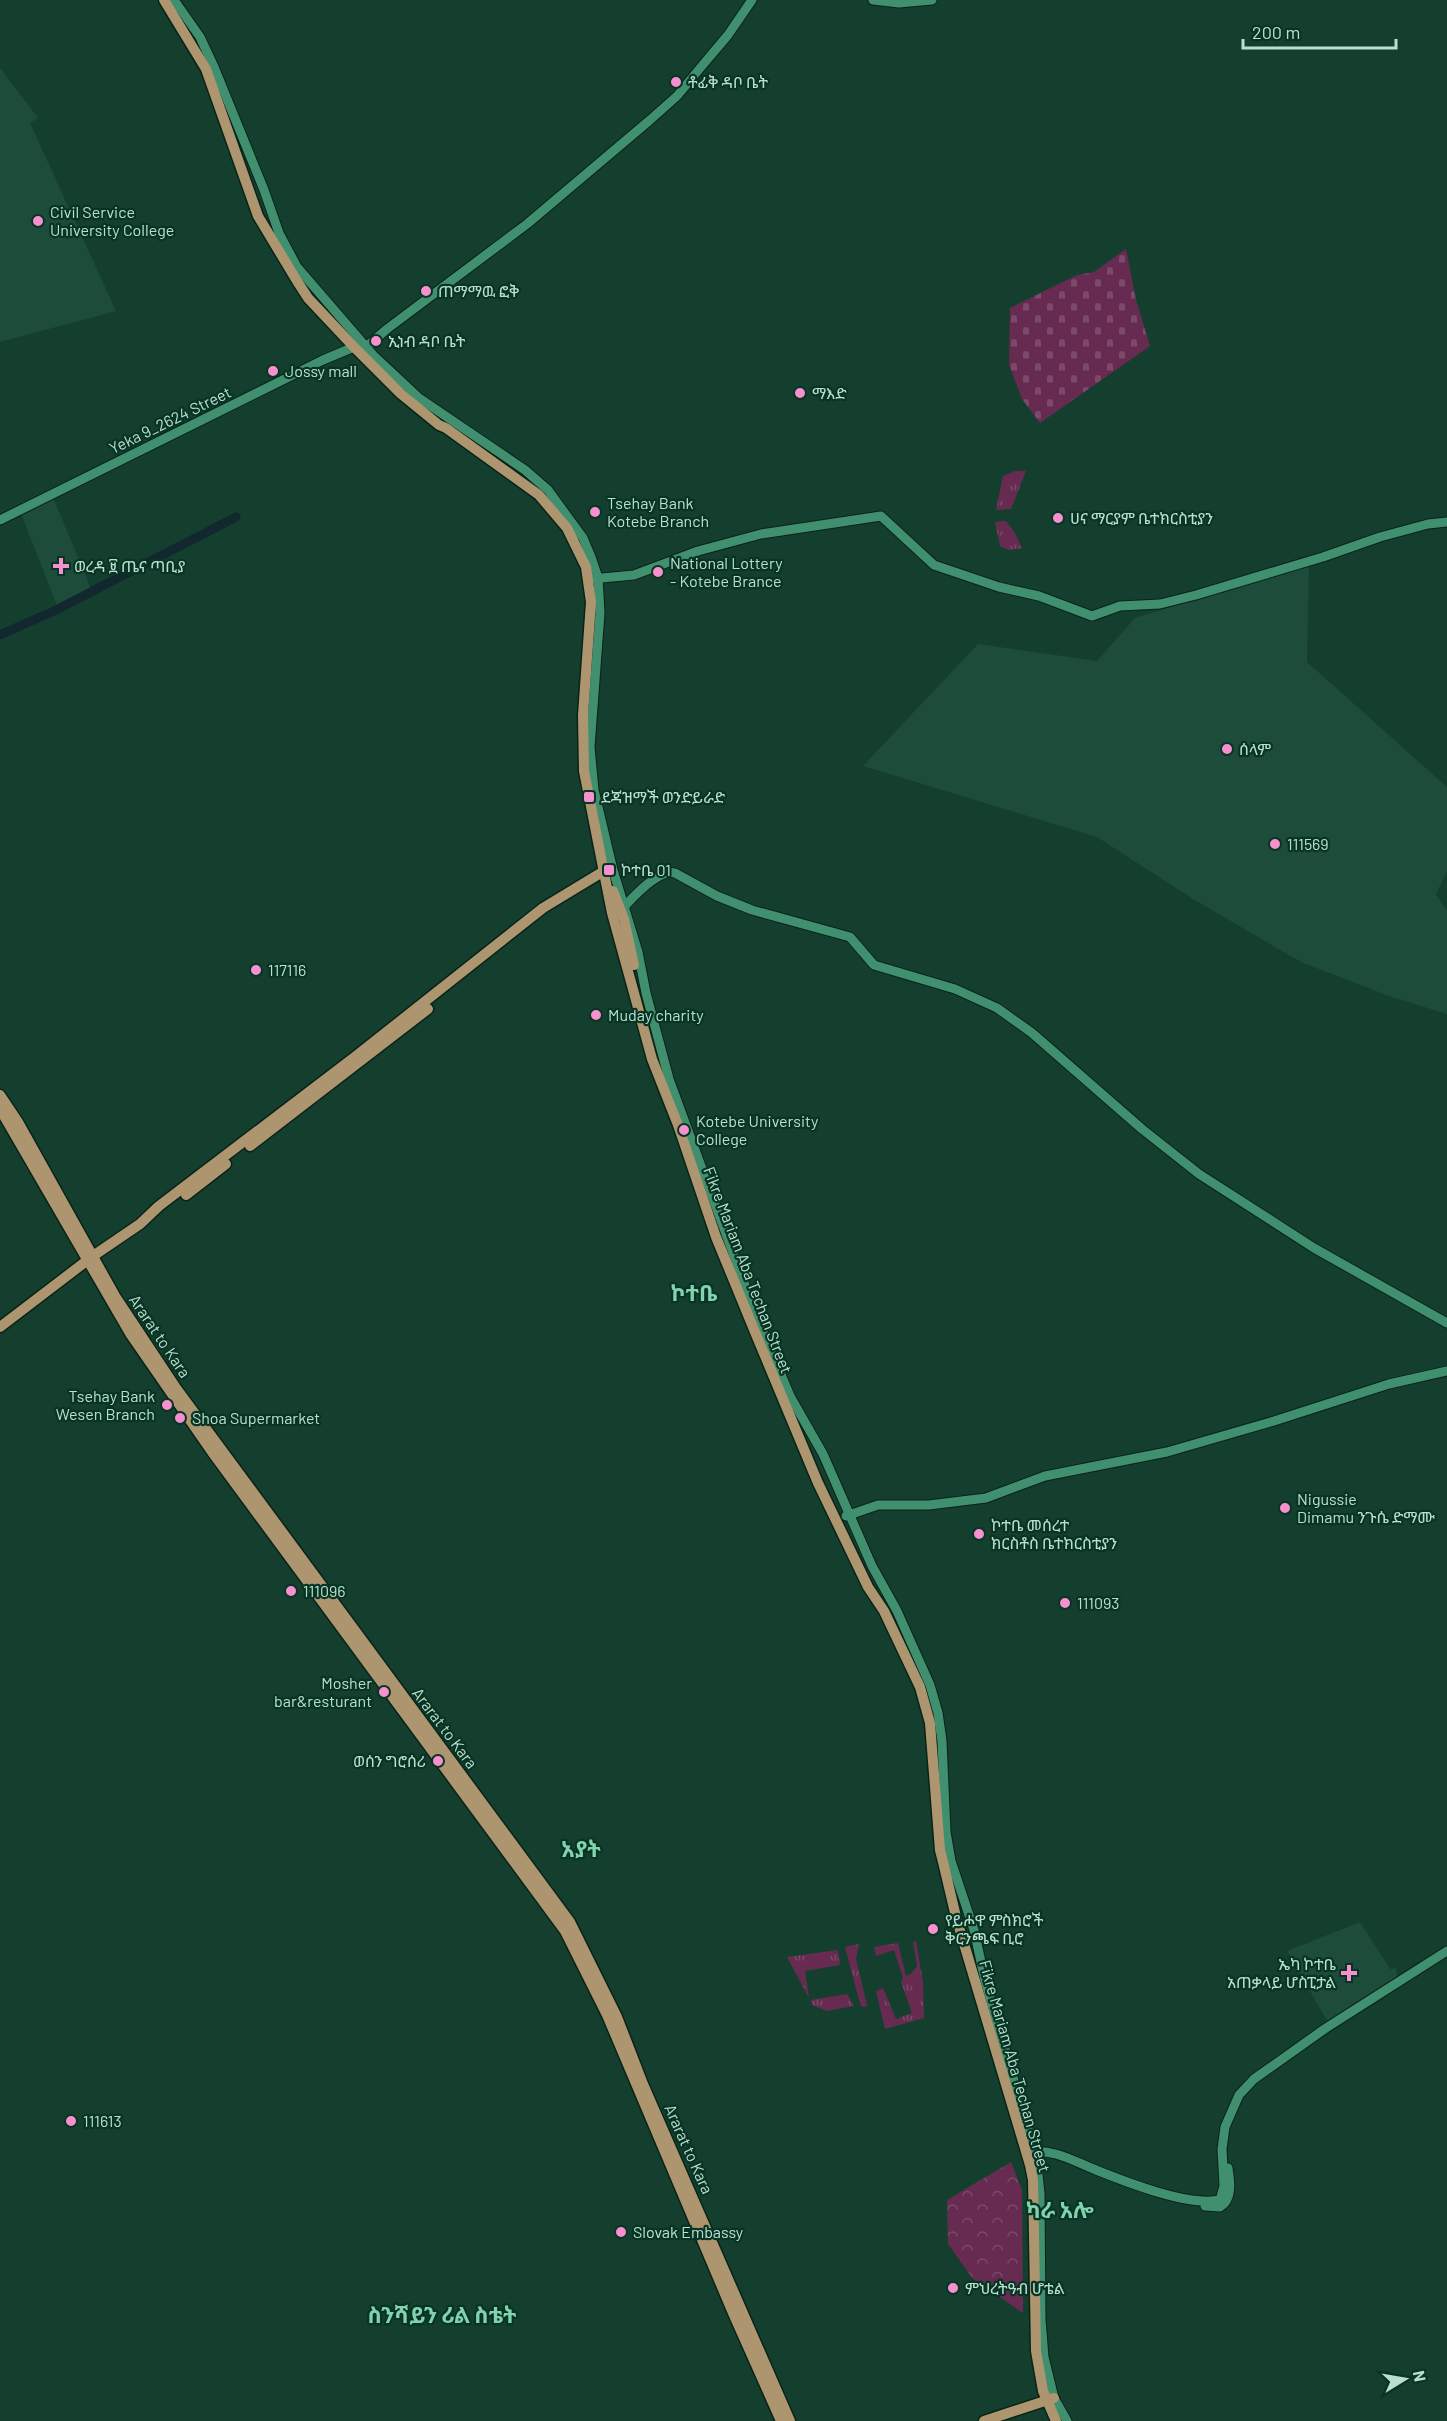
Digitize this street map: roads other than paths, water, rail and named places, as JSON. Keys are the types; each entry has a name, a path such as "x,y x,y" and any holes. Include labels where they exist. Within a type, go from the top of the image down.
{"main road":[{"name":"Fikre Mariam Aba Techan Street","path":"164,0 206,69 258,216 308,298 401,394 426,415 539,495 552,507 575,541 593,579 583,744 587,793 612,913 652,1059 678,1125 716,1237 783,1399 849,1549 868,1587 884,1611 920,1688 930,1723 940,1850 956,1917 1032,2155 1036,2351 1039,2376 1050,2400 1063,2420"},
{"path":"0,1327 150,1217 159,1206 373,1047 484,960 543,908 605,874 624,920 650,1031 658,1057 669,1080"},
{"name":"Ararat to Kara","path":"0,1095 23,1131 120,1319 182,1409 526,1868 570,1922 592,1962 620,2037 712,2251 781,2421"},
{"name":"Ararat to Kara","path":"0,1109 90,1259"},
{"path":"783,1399 795,1405"},
{"name":"Ararat to Kara","path":"712,2251 790,2421"},
{"path":"984,2421 1050,2400"}],"street":[{"path":"174,0 200,37 217,74 285,246 313,287 366,347 419,398 525,470 548,490 583,538 600,613 590,747 599,814 669,1080 757,1319 847,1516 899,1616 930,1685 938,1713 942,1741 946,1832 951,1861 974,1930 985,1980 1032,2155"},
{"path":"366,347 527,224 677,96 728,35 752,0"},
{"path":"873,0 899,3 932,0"},
{"name":"Yeka 9_2624 Street","path":"0,520 350,343"},
{"name":"Yeka 9_2624 Street","path":"0,513 338,350"},
{"path":"593,579 634,576 698,551 761,534 881,516 934,565 999,587 1039,596 1092,616 1120,606 1160,604 1215,590 1380,537 1428,524 1447,522"},
{"path":"625,906 634,894 665,873 675,873 717,896 752,910 850,937 871,962 881,968 955,989 987,1002 1032,1033 1142,1129 1199,1174 1314,1248 1447,1323"},
{"path":"621,894 634,894"},
{"path":"847,1516 886,1504 929,1505 987,1498 1045,1476 1167,1452 1274,1421 1389,1383 1447,1371"},
{"path":"1032,2155 1055,2152 1122,2180 1181,2198 1203,2201 1220,2200 1224,2186 1222,2149 1225,2127 1239,2095 1254,2079 1326,2028 1447,1951"},
{"path":"1032,2155 1055,2157 1121,2185 1180,2203 1220,2207 1224,2205 1229,2196 1228,2149 1231,2129 1238,2110 1258,2082 1447,1957"}],"waterway":[{"path":"0,635 56,610 236,517"}],"place":[{"name":"ቶፊቅ ዳቦ ቤት","path":"676,82"},
{"name":"Civil Service University College","path":"38,221"},
{"name":"ጠማማዉ ፎቅ","path":"426,291"},
{"name":"ኢነብ ዳቦ ቤት","path":"376,341"},
{"name":"Jossy mall","path":"273,371"},
{"name":"ማእድ","path":"800,393"},
{"name":"Tsehay Bank Kotebe Branch","path":"595,512"},
{"name":"ሀና ማርያም ቤተክርስቲያን","path":"1058,518"},
{"name":"ወረዳ ፱ ጤና ጣቢያ","path":"61,566"},
{"name":"National Lottery - Kotebe Brance","path":"658,572"},
{"name":"ሰላም","path":"1227,749"},
{"name":"ደጃዝማች ወንድይራድ","path":"589,797"},
{"name":"111569","path":"1275,844"},
{"name":"ኮተቤ 01","path":"609,870"},
{"name":"117116","path":"256,970"},
{"name":"Muday charity","path":"596,1015"},
{"name":"Kotebe University College","path":"684,1130"},
{"name":"Tsehay Bank Wesen Branch","path":"167,1405"},
{"name":"Shoa Supermarket","path":"180,1418"},
{"name":"Nigussie Dimamu ንጉሴ ድማሙ","path":"1285,1508"},
{"name":"ኮተቤ መሰረተ ክርስቶስ ቤተክርስቲያን","path":"979,1534"},
{"name":"111096","path":"291,1591"},
{"name":"111093","path":"1065,1603"},
{"name":"Mosher bar&resturant","path":"384,1692"},
{"name":"ወሰን ግሮሰሪ","path":"438,1761"},
{"name":"የይሖዋ ምስክሮች ቅርንጫፍ ቢሮ","path":"933,1929"},
{"name":"ኤካ ኮተቤ አጠቃላይ ሆስፒታል","path":"1349,1973"},
{"name":"111613","path":"71,2121"},
{"name":"Slovak Embassy","path":"621,2232"},
{"name":"ምህረትዓብ ሆቴል","path":"953,2288"}],"district":[{"name":"ኮተቤ","path":"694,1293"},
{"name":"አያት","path":"581,1849"},
{"name":"ካራ አሎ","path":"1060,2210"},
{"name":"ስንሻይን ሪል ስቴት","path":"442,2315"}]}
